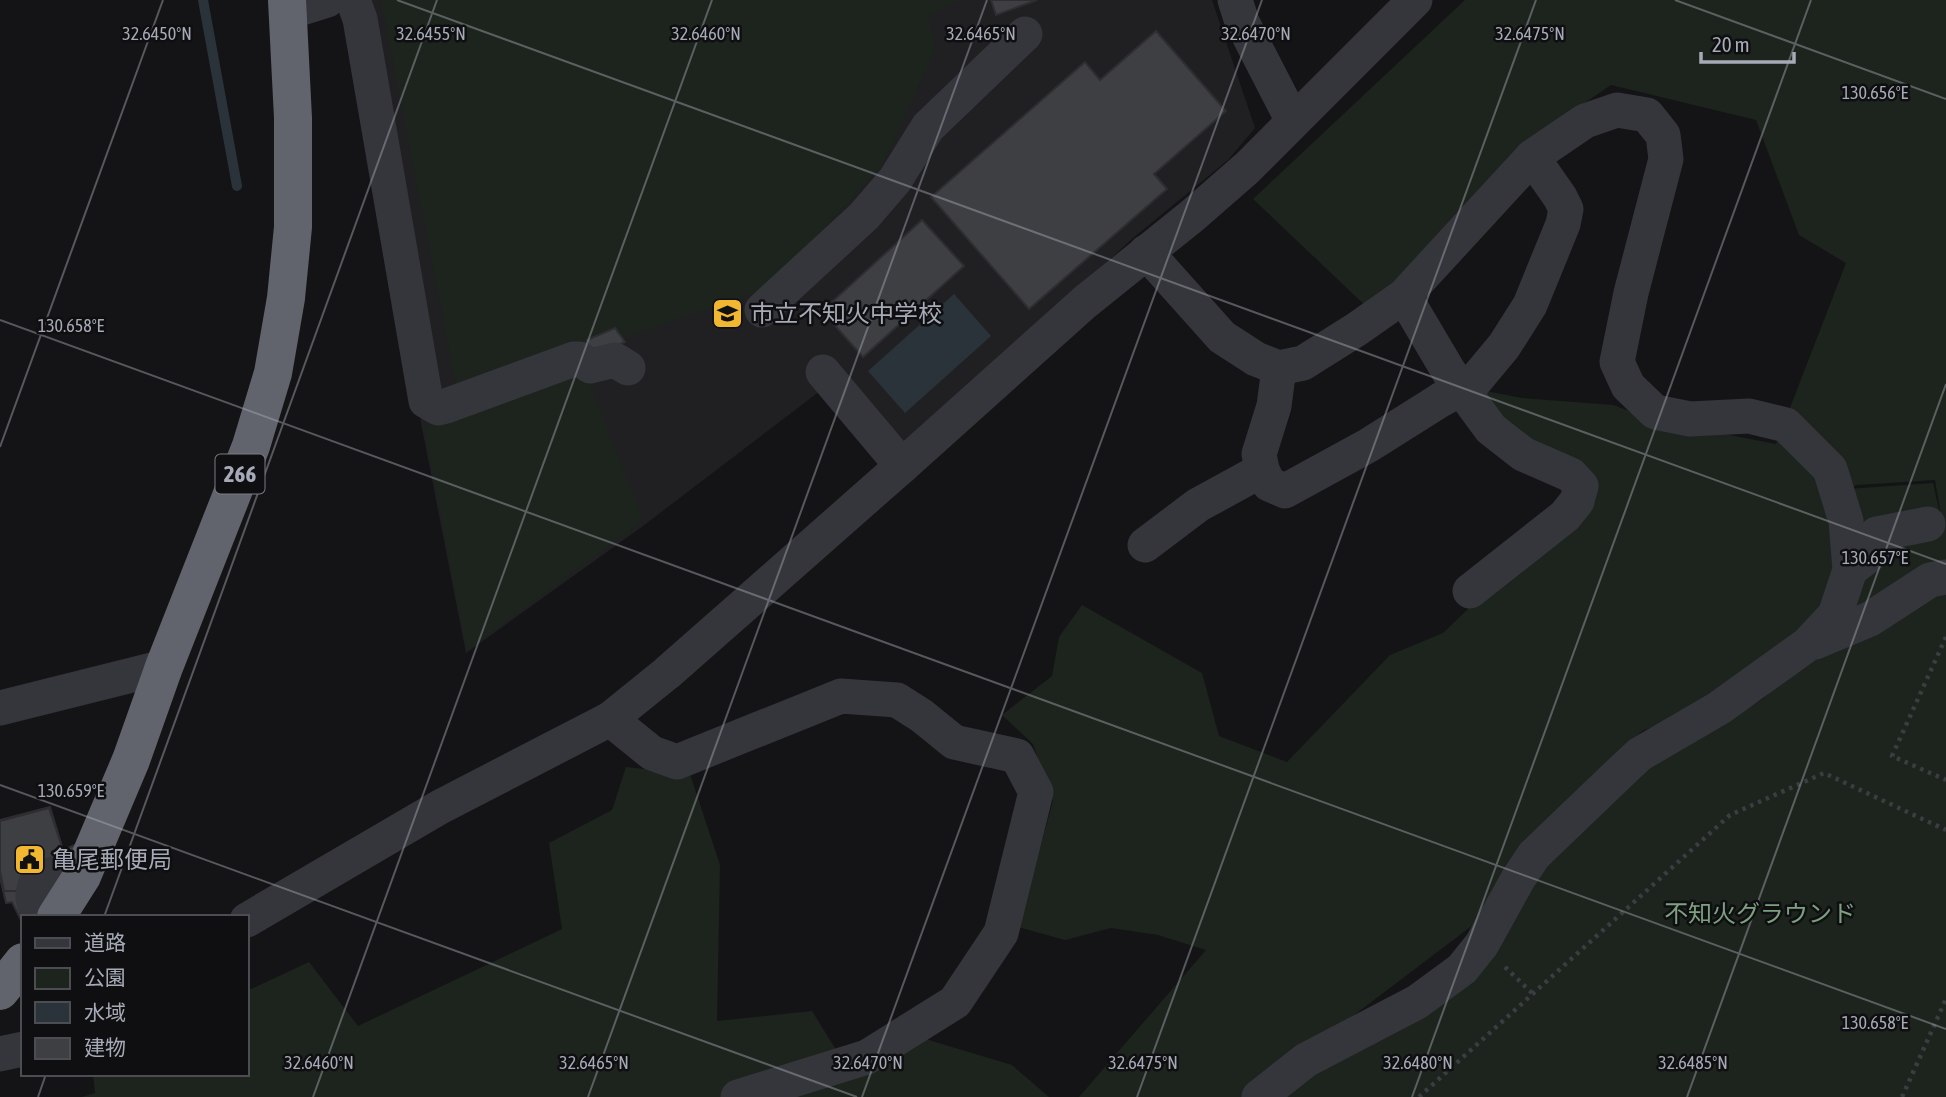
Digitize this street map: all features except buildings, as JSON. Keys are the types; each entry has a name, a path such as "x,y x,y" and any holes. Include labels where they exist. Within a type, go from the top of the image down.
{"highway":[{"name":"266","path":"57,915 82,876 131,760 164,667 251,446 272,373 286,298 293,227 293,118 288,6"},
{"path":"0,991 21,965"}],"street":[{"path":"288,6 327,0"},
{"path":"352,0 359,19 426,401 438,408 446,406 574,359 580,359 590,366 615,360 628,369"},
{"path":"1236,0 1242,22 1293,121"},
{"path":"248,919 440,807 610,719 667,673 1085,302 1247,168 1415,0"},
{"path":"762,310 864,216 895,180 928,127 1025,34"},
{"path":"1146,252 1222,337 1256,359 1279,368 1303,363 1404,296 1532,157 1585,121 1617,110 1647,114 1663,135 1666,159 1631,293 1617,362 1628,386 1655,412 1690,419 1749,416 1786,425 1830,469 1846,521 1850,570 1835,615 1808,644 1719,708 1640,754 1627,765 1534,855 1482,944 1462,969 1417,1002 1306,1060 1259,1097"},
{"path":"1279,368 1274,406 1259,454 1262,470 1269,484 1285,491 1369,445 1474,382 1504,346 1530,305 1563,224 1566,209 1532,157"},
{"path":"1404,296 1449,372 1491,429 1523,454 1571,475 1581,486 1577,501 1565,516 1470,591"},
{"path":"823,372 902,466"},
{"path":"1145,545 1198,505 1262,470"},
{"path":"1850,570 1872,553 1877,534 1928,524"},
{"path":"1808,644 1870,619 1930,580 1946,577"},
{"path":"0,708 164,667"},
{"path":"610,719 652,753 677,762 841,696 897,700 954,742 1017,757 1037,792 1001,933 955,1002 867,1057 738,1097"},
{"path":"38,915 32,892 36,883 53,874 82,876"},
{"path":"0,1054 21,1049"}],"path":[{"path":"1946,637 1892,756 1946,780"},
{"path":"1419,1097 1730,815 1824,773 1946,830"},
{"path":"1501,963 1532,993"},
{"path":"1902,1097 1946,999"}],"shaded area":[{"name":"市立不知火中学校","path":"346,0 1212,0 1255,128 1228,160 1133,238 888,464 824,388 643,526 466,653 422,428"}],"green space":[{"path":"381,0 959,0 927,16 936,48 882,166 768,288 458,395"},
{"name":"不知火グラウンド","path":"1465,0 1946,0 1946,1097 1274,1097 1388,1026 1534,875 1643,770 1763,699 1806,656 1841,613 1848,489 1933,483 1943,527 1935,480 1857,485 1832,493 1842,523 1826,606 1788,642 1678,717 1642,731 1524,840 1473,925 1246,1097 1079,1097 1206,950 1158,935 1111,928 1065,940 1018,927 1053,801 1033,744 1002,715 1052,676 1059,637 1082,605 1202,673 1219,736 1287,762 1390,655 1443,633 1469,608 1541,552 1594,492 1491,412 1486,391 1522,398 1613,405 1657,421 1776,444 1846,263 1799,235 1756,120 1611,85 1514,151 1371,311 1253,199"},
{"path":"583,367 643,520 467,651 424,427"},
{"path":"626,767 690,774 720,865 717,1021 812,1011 851,1074 922,1038 1012,1065 1049,1097 82,1097 95,1093 93,1076 248,1076 248,991 309,962 358,1026 562,929 549,843 612,810"}],"water":[{"path":"954,294 991,336 905,413 868,371"}],"waterway":[{"path":"203,0 237,186"}],"place":[{"name":"市立不知火中学校","path":"727,313"},
{"name":"亀尾郵便局","path":"29,859"}]}
